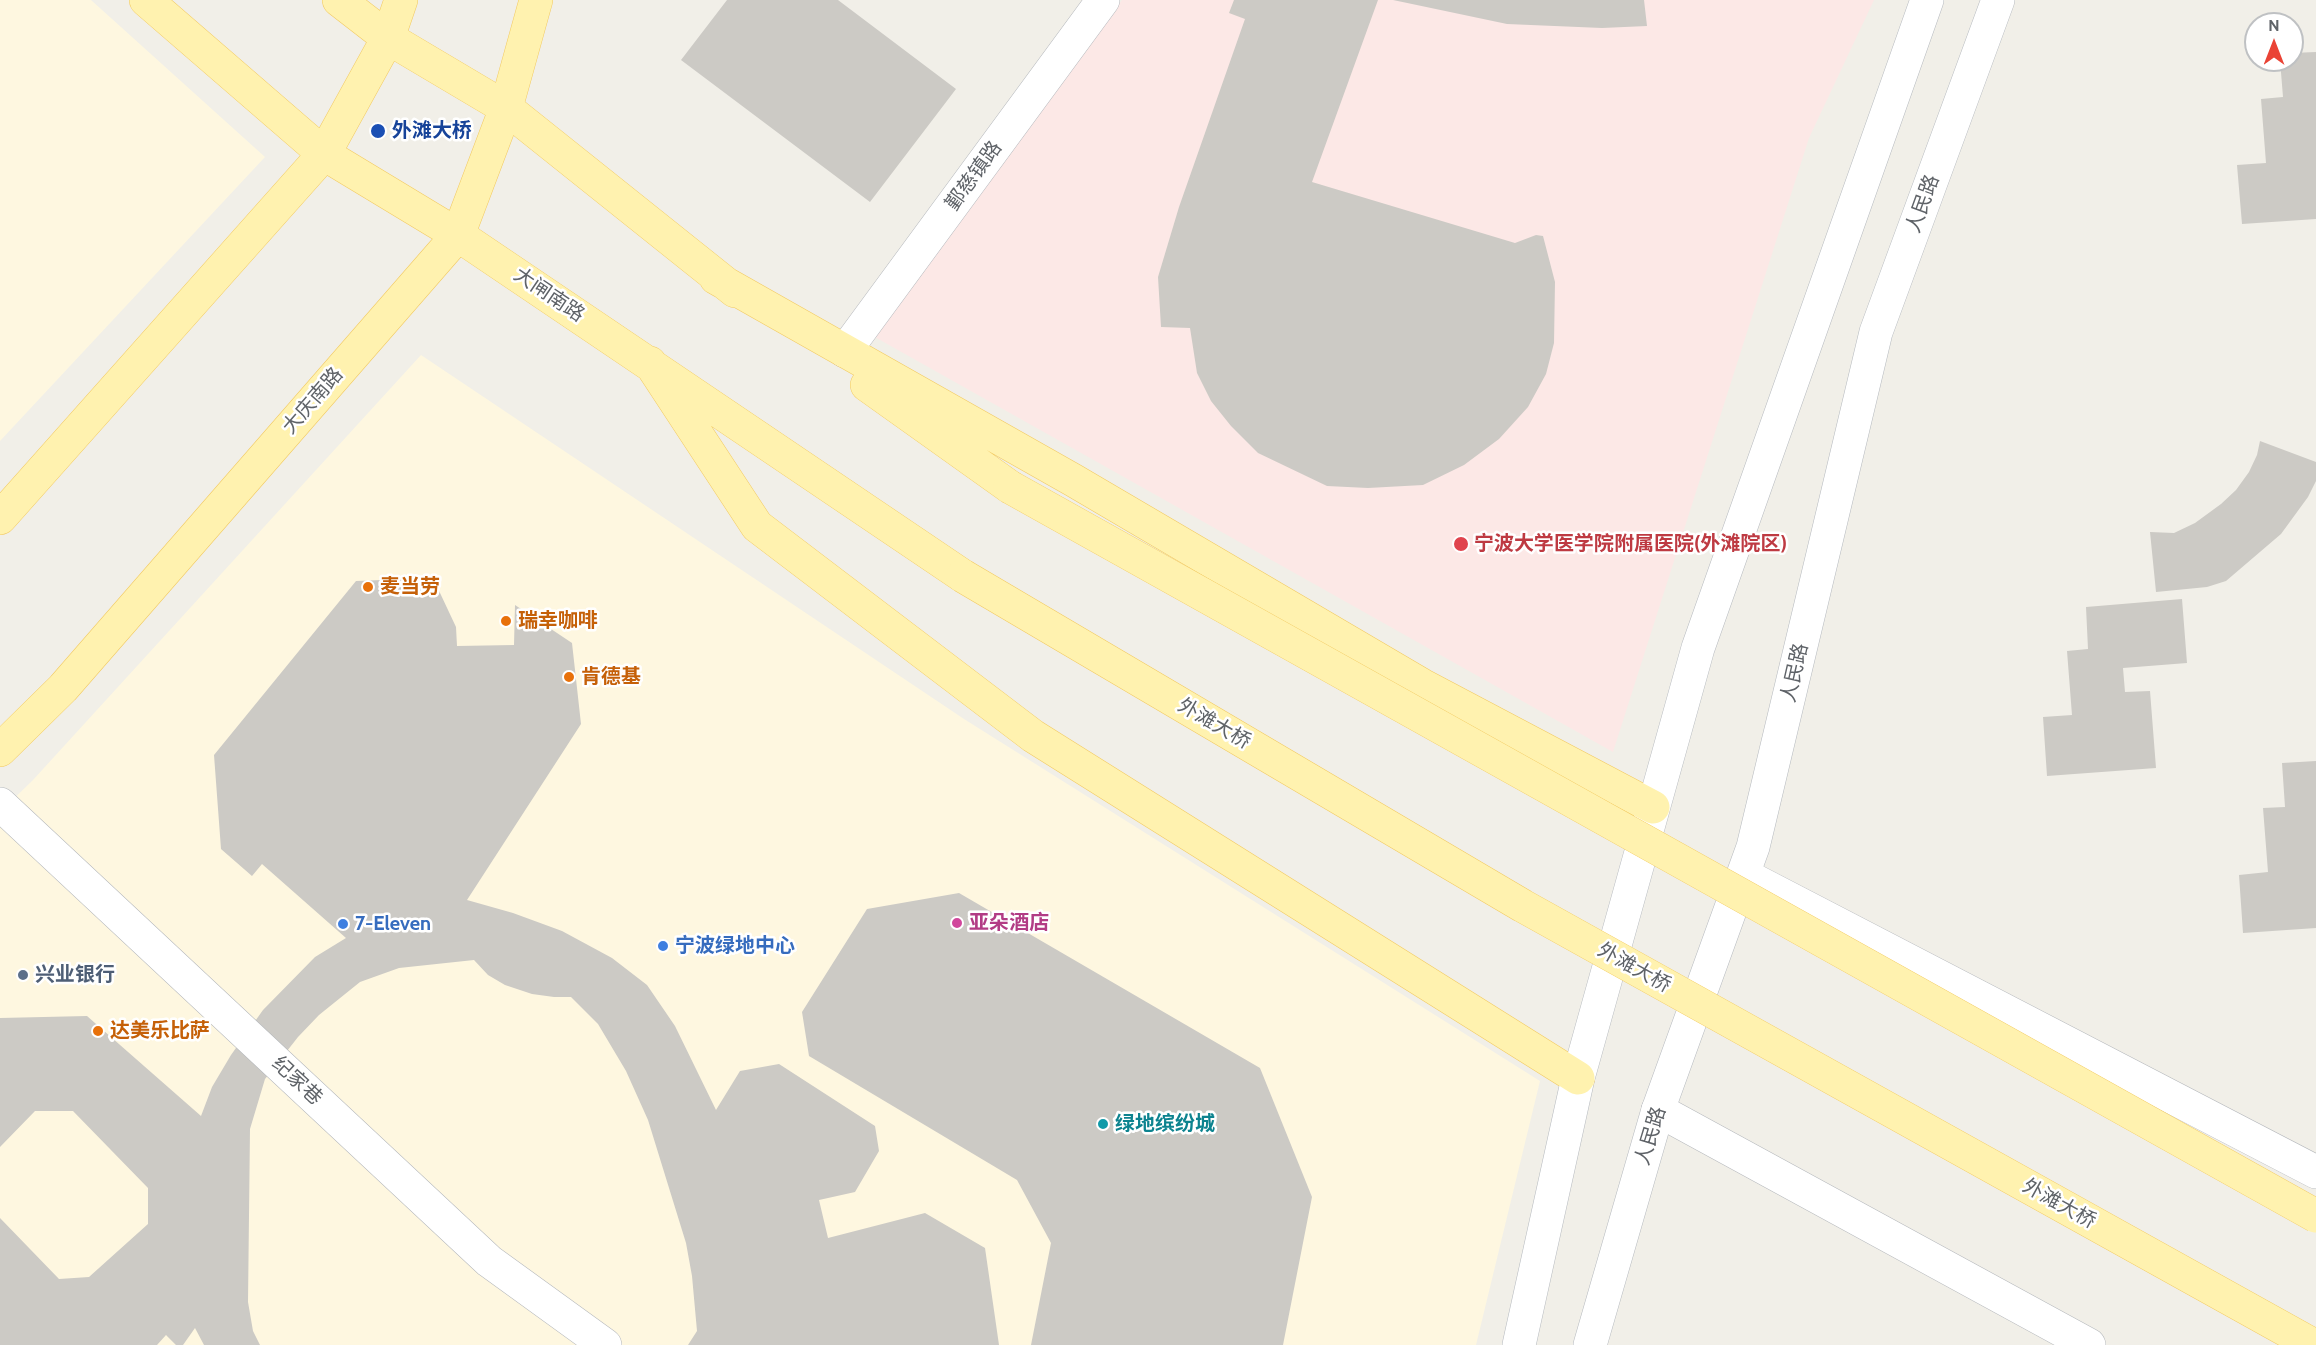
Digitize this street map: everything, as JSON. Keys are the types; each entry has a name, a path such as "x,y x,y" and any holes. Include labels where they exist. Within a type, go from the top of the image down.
{"main road":[{"name":"大闸南路","path":"146,0 324,154 458,235 963,576"},
{"path":"339,0 388,39 506,108 716,278 1010,487 2316,1216"},
{"path":"0,518 324,154 388,39 401,0"},
{"name":"大庆南路","path":"0,750 63,688 458,235 506,108 536,0"},
{"name":"鄞慈镇路","path":"845,351 1103,0"},
{"path":"1519,1345 1578,1078 1698,648 1927,0"},
{"name":"人民路","path":"1590,1345 1658,1110 1744,875 1756,836 1876,332 1998,0"},
{"path":"716,278 1073,480 1422,685 1653,807"},
{"path":"650,363 757,526 1033,736 1578,1078"},
{"name":"外滩大桥","path":"963,576 1523,906 2313,1345"},
{"name":"纪家巷","path":"0,804 489,1261 606,1345"},
{"path":"1744,875 2316,1172"},
{"path":"1658,1110 2089,1345"}],"shaded area":[{"path":"0,0 91,0 265,157 0,441"},
{"name":"宁波大学医学院附属医院(外滩院区)","path":"1122,0 1874,0 1809,138 1613,752 873,336"},
{"name":"宁波绿地中心","path":"421,355 964,719 1540,1081 1476,1345 0,1345 0,812 33,780"}],"building":[{"path":"727,0 838,0 956,89 870,202 681,60"},
{"path":"1234,0 1378,0 1312,182 1515,243 1536,235 1543,236 1555,282 1554,343 1546,374 1528,407 1499,439 1464,465 1423,485 1368,488 1327,486 1258,453 1231,426 1211,401 1197,373 1190,328 1161,327 1158,277 1179,207 1245,19 1229,13"},
{"path":"1393,0 1644,0 1647,26 1602,28 1507,24"},
{"path":"2304,52 2316,52 2316,219 2242,224 2237,165 2266,163 2261,99 2283,97 2281,72 2304,72"},
{"path":"2260,441 2316,462 2316,481 2308,497 2281,534 2226,581 2207,587 2156,592 2150,532 2174,533 2195,523 2221,504 2236,490 2249,472 2257,455"},
{"path":"433,578 456,627 457,646 514,645 515,605 572,643 581,724 467,900 513,913 562,931 612,958 647,985 675,1026 716,1110 740,1071 779,1064 875,1126 879,1151 855,1192 819,1200 828,1238 925,1213 985,1248 999,1345 688,1345 697,1331 692,1276 686,1243 648,1120 626,1071 598,1024 571,997 532,994 505,985 488,975 474,960 399,968 360,982 319,1015 298,1037 265,1079 250,1129 248,1302 253,1331 260,1345 204,1345 195,1328 183,1345 176,1345 166,1335 157,1345 0,1345 0,1218 59,1279 89,1277 148,1224 148,1188 73,1111 35,1111 0,1147 0,1018 87,1016 201,1116 212,1087 231,1055 263,1010 315,957 346,938 262,864 252,876 221,849 214,755 356,581"},
{"path":"2182,599 2187,663 2123,668 2125,692 2150,691 2156,768 2047,776 2043,717 2072,715 2067,651 2088,649 2086,607"},
{"path":"2316,761 2316,928 2243,933 2239,875 2268,872 2263,808 2285,807 2282,763"},
{"name":"绿地缤纷城","path":"959,893 1260,1068 1312,1197 1283,1345 1031,1345 1051,1243 1017,1180 809,1056 802,1012 867,909"}],"place":[{"name":"外滩大桥","path":"378,131"},
{"name":"宁波大学医学院附属医院(外滩院区)","path":"1461,544"},
{"name":"麦当劳","path":"368,587"},
{"name":"瑞幸咖啡","path":"506,621"},
{"name":"肯德基","path":"569,677"},
{"name":"亚朵酒店","path":"957,923"},
{"name":"7-Eleven","path":"343,924"},
{"name":"宁波绿地中心","path":"663,946"},
{"name":"兴业银行","path":"23,975"},
{"name":"达美乐比萨","path":"98,1031"},
{"name":"绿地缤纷城","path":"1103,1124"}]}
